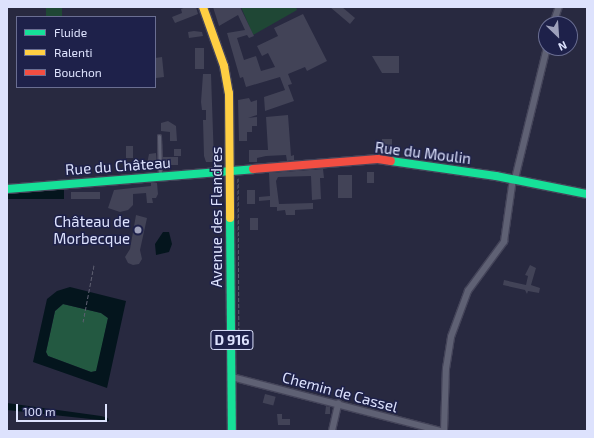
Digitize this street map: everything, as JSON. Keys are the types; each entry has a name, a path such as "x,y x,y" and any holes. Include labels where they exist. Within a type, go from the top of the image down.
{"street":[{"name":"Avenue des Flandres","path":"203,7 227,80 234,171 232,431"},
{"path":"444,431 447,363 451,336 468,291 504,242 514,179 545,56"},
{"name":"Rue du Moulin","path":"234,171 378,159 514,179 587,194"},
{"name":"Rue du Château","path":"7,189 234,171"},
{"name":"Chemin de Cassel","path":"232,377 441,431"},
{"path":"332,431 338,404"}],"lane":[{"path":"159,136 160,177"}],"path":[{"path":"234,171 239,358"},
{"path":"83,322 94,265"}],"green space":[{"path":"46,7 62,7 62,16 46,16"},
{"path":"241,7 296,7 297,10 253,35"},
{"path":"63,304 101,313 108,318 97,371 91,372 48,356 46,352 55,311"}],"water":[{"path":"7,190 64,190 64,199 7,199"},
{"path":"163,232 169,232 172,244 169,252 156,255 155,244"},
{"path":"70,287 126,301 107,388 33,362 47,299 57,291","holes":["63,304 101,313 108,318 96,371 91,372 48,356 46,352 55,311"]},
{"path":"7,403 101,416 108,418 109,421 7,410"}],"building":[{"path":"186,7 196,7 198,14 175,23 172,17 182,13 181,9"},
{"path":"213,7 240,7 254,36 249,38 247,35 237,38 244,60 256,56 261,71 275,67 268,53 262,56 257,46 278,36 274,28 303,14 327,61 307,71 305,67 288,74 292,84 288,85 294,101 265,111 264,97 285,90 280,77 246,87 243,77 240,78 227,33 245,30 238,15 219,26"},
{"path":"330,7 342,7 355,18 350,24"},
{"path":"188,32 202,32 203,36 189,38"},
{"path":"195,48 204,48 204,69 195,69"},
{"path":"372,56 399,56 399,73 382,73"},
{"path":"162,57 164,77 156,78 156,58"},
{"path":"203,74 211,74 214,162 206,162 204,156 203,120 206,120 206,110 202,110 201,102"},
{"path":"249,98 251,102 257,100 257,115 248,118 257,117 257,126 252,126 252,132 247,132 247,141 239,141 238,100"},
{"path":"288,115 291,156 294,155 294,160 287,161 286,155 266,156 257,158 257,162 249,162 249,150 268,150 266,117"},
{"path":"168,121 176,126 177,141 170,141 170,132 161,131 161,123"},
{"path":"382,139 392,139 392,149 382,149"},
{"path":"126,146 133,146 133,158 126,158"},
{"path":"174,149 181,149 181,156 174,156"},
{"path":"156,153 157,164 147,164 149,154"},
{"path":"163,157 178,157 178,165 163,165"},
{"path":"323,169 324,178 320,178 321,199 312,200 311,176 278,177 276,181 279,204 313,203 313,209 295,210 295,215 286,215 285,210 277,211 277,207 270,207 270,200 259,201 259,197 270,196 269,173"},
{"path":"367,172 374,172 374,183 367,183"},
{"path":"338,175 352,175 352,198 338,198"},
{"path":"151,183 157,183 158,194 156,198 152,198 153,203 147,203 146,193 133,194 133,205 128,210 120,212 108,208 114,190 151,186"},
{"path":"247,190 255,190 255,204 247,204"},
{"path":"71,192 100,192 100,199 71,199"},
{"path":"136,215 147,218 140,250 142,259 139,264 133,265 128,263 125,257 130,249"},
{"path":"250,218 258,218 258,230 250,230"},
{"path":"530,265 536,268 531,285 540,288 539,293 528,291 527,294 525,290 503,285 504,280 526,285 528,276 525,275"},
{"path":"265,394 276,397 273,406 263,403"},
{"path":"326,406 330,407 330,414 325,414"},
{"path":"277,414 282,414 282,419 290,419 290,425 278,425"}],"traffic: fast":[{"path":"391,161 496,176 587,194"},
{"path":"7,189 253,169"},
{"path":"230,218 232,431"}],"traffic: slow":[{"path":"203,7 224,66 229,93 230,218"}],"traffic: jam":[{"path":"253,169 378,159 391,161"}],"place":[{"name":"Château de Morbecque","path":"138,230"}]}
